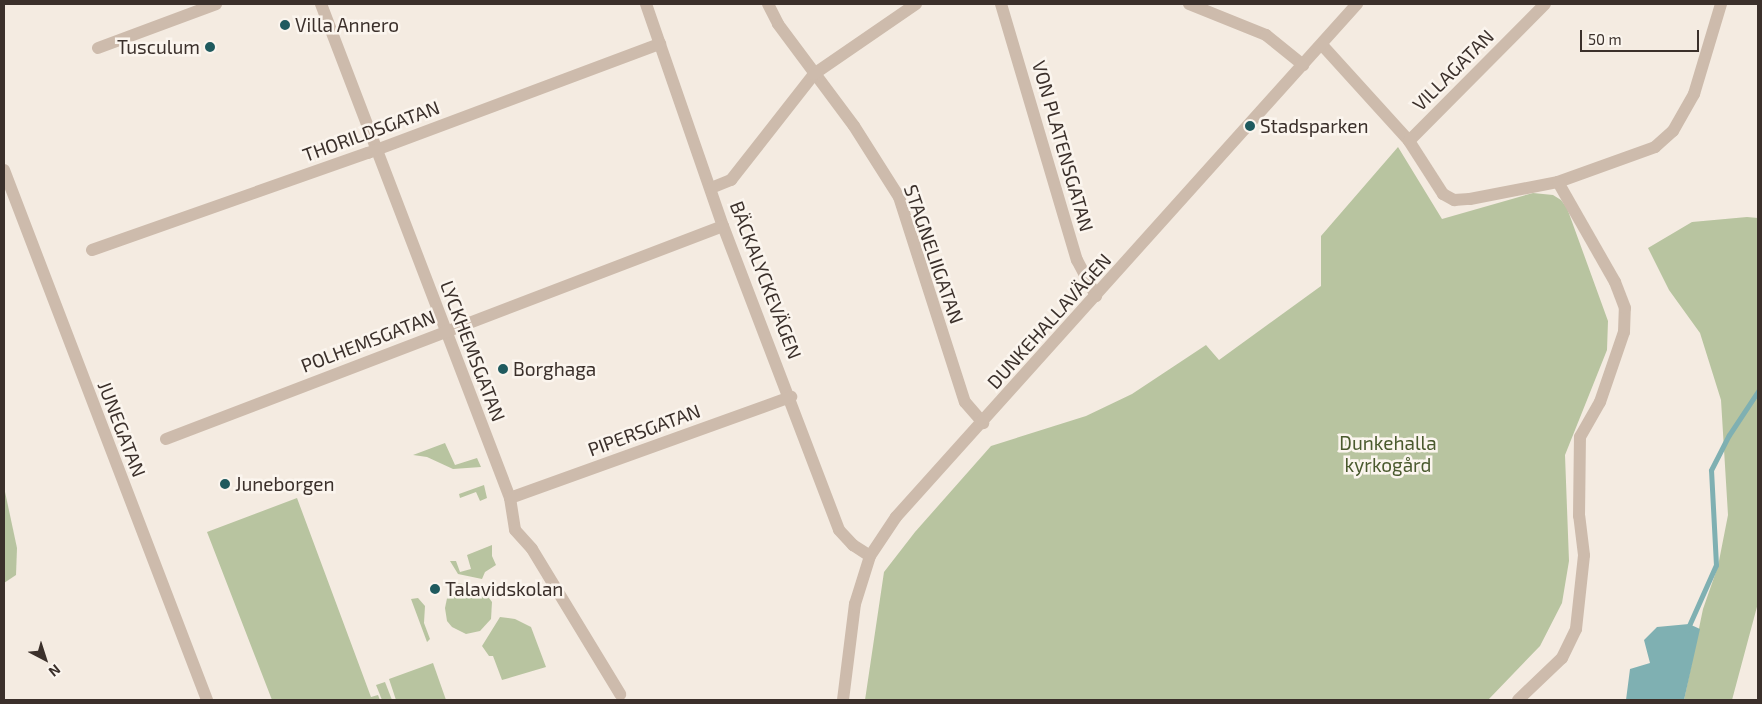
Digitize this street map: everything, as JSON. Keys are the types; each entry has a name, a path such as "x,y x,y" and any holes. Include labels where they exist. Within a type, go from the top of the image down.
{"street":[{"path":"98,48 216,4"},
{"name":"LYCKHEMSGATAN","path":"321,4 510,498 515,530 532,549 620,694"},
{"name":"BÄCKALYCKEVÄGEN","path":"646,4 712,188 723,226 790,397 839,530 853,545 870,556"},
{"name":"STAGNELIIGATAN","path":"768,4 778,24 854,126 899,197 964,402 983,423"},
{"path":"712,188 731,180 814,74 916,4"},
{"name":"VON PLATENSGATAN","path":"1001,4 1077,260 1096,296"},
{"path":"1189,4 1266,35 1304,65"},
{"name":"DUNKEHALLAVÄGEN","path":"843,698 854,606 870,556 896,517 1322,46 1357,4"},
{"name":"VILLAGATAN","path":"1409,141 1545,4"},
{"path":"1322,46 1409,141 1433,183 1454,200 1558,182 1645,153 1673,131 1694,94 1721,4"},
{"name":"THORILDSGATAN","path":"92,250 378,149 660,44"},
{"name":"JUNEGATAN","path":"4,170 207,700"},
{"path":"1518,700 1562,658 1576,629 1584,555 1579,516 1580,437 1600,402 1624,332 1625,308 1615,282 1558,182"},
{"name":"POLHEMSGATAN","path":"166,439 723,226"},
{"name":"PIPERSGATAN","path":"510,498 790,397"}],"green space":[{"name":"Dunkehalla kyrkogård","path":"1398,147 1442,219 1533,193 1553,195 1561,200 1567,208 1608,321 1607,350 1565,455 1569,561 1562,603 1540,646 1488,700 865,700 884,572 915,532 991,446 1086,416 1132,394 1206,345 1219,360 1321,286 1321,236"},
{"path":"1747,217 1758,218 1758,603 1732,700 1684,700 1703,609 1718,566 1728,515 1721,400 1700,333 1669,290 1648,248 1692,222"},
{"path":"445,443 455,465 477,458 481,467 453,469 427,457 413,455"},
{"path":"484,485 487,498 480,501 476,492 460,498 459,494"},
{"path":"4,487 17,548 16,575 4,583"},
{"path":"297,498 371,697 378,695 380,700 272,700 207,532"},
{"path":"492,545 492,556 496,565 485,572 482,579 458,574 450,561 456,561 460,572 471,569 467,555"},
{"path":"459,583 483,590 492,602 491,619 480,631 466,634 452,627 447,621 445,608 450,584"},
{"path":"418,598 425,606 424,623 430,639 427,642 411,599"},
{"path":"500,617 515,619 531,627 546,667 502,680 493,656 489,656 482,646"},
{"path":"433,663 446,700 396,700 389,679"},
{"path":"385,682 392,700 382,700 376,685"}],"water":[{"path":"1689,624 1700,629 1684,700 1626,700 1630,669 1650,663 1644,640 1657,627"}],"waterway":[{"path":"1687,630 1716,565 1711,470 1729,435 1758,391"}],"place":[{"name":"Villa Annero","path":"285,25"},
{"name":"Tusculum","path":"210,47"},
{"name":"Stadsparken","path":"1250,126"},
{"name":"Borghaga","path":"503,369"},
{"name":"Juneborgen","path":"225,484"},
{"name":"Talavidskolan","path":"435,589"}]}
